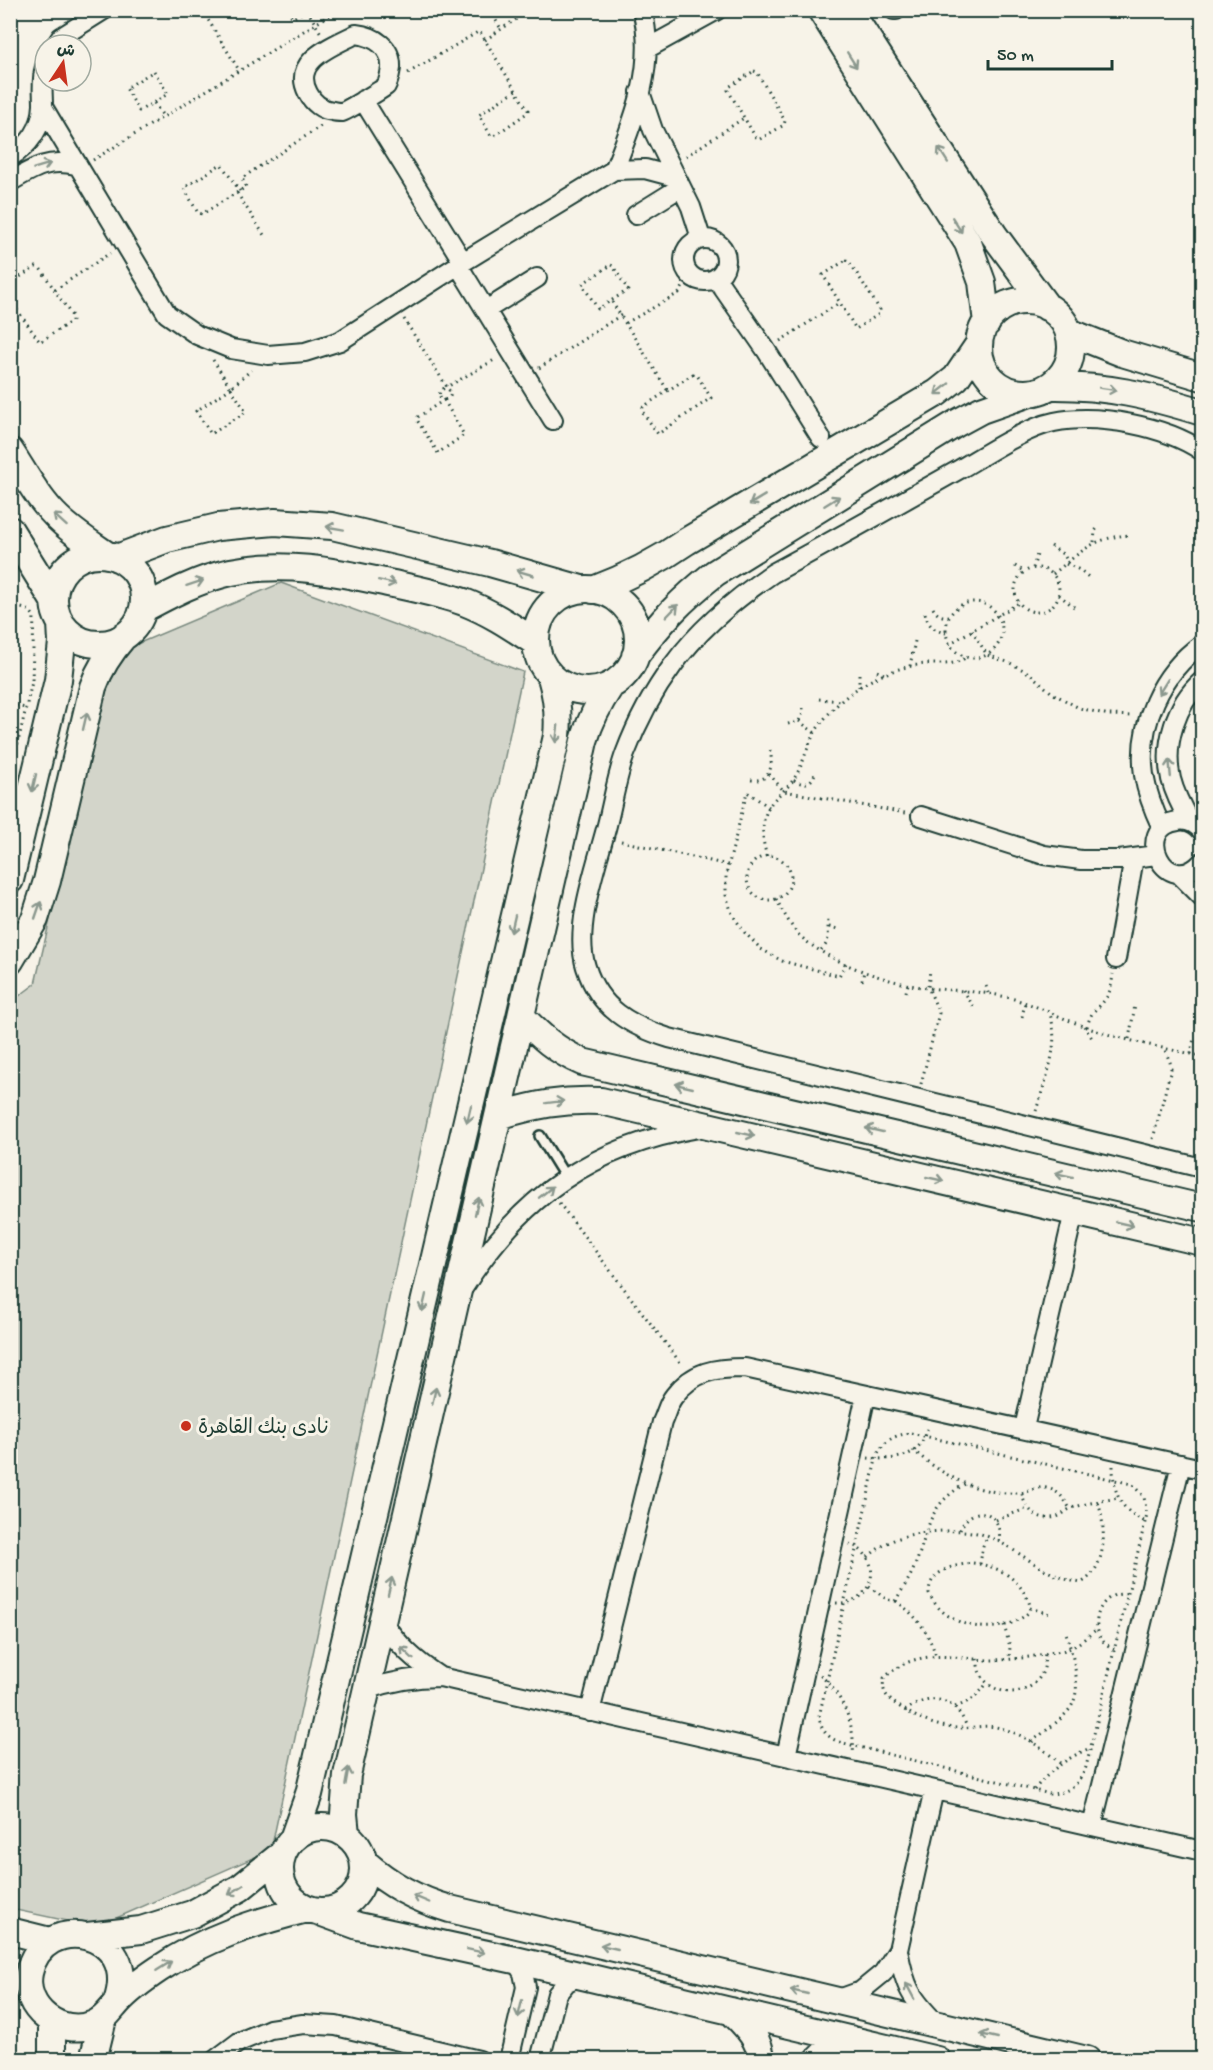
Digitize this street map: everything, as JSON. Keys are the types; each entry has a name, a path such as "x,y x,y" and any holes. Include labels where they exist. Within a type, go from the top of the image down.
{"street":[{"path":"67,33 104,10"},
{"path":"614,170 640,92 648,48 642,10"},
{"path":"648,48 717,10"},
{"path":"821,10 968,243 982,282 983,333 980,356 989,376 1008,390 1080,386 1118,390 1165,400 1203,412"},
{"path":"849,10 994,235 1047,307 1057,314 1069,332 1071,342 1069,363 1064,372 1040,390 981,410 957,423 715,573 685,597 658,625 635,656 630,668 611,685 599,690 573,689 561,684 543,666 535,642 536,630 540,618 557,598 568,592 627,577 658,561 687,541 937,393 956,378 994,314 1014,303 1025,302 1047,307"},
{"path":"356,34 368,35 379,41 387,51 391,63 390,75 385,86 342,112 321,107 312,100 304,80 310,59 330,48 356,34"},
{"path":"640,92 653,130 691,207 701,238"},
{"path":"10,157 32,139 43,107 42,93"},
{"path":"363,100 553,420"},
{"path":"43,107 166,314 197,335 231,349 268,355 305,352 340,341 461,263 614,170 645,169 675,177"},
{"path":"10,182 45,164 61,162 78,167"},
{"path":"636,215 675,177"},
{"path":"701,238 715,241 725,252 726,266 716,278 703,281 686,271 683,257 689,245 701,238"},
{"path":"486,310 537,278"},
{"path":"716,278 766,350 821,438"},
{"path":"1069,332 1122,353 1203,377"},
{"path":"1203,452 1178,439 1140,427 1095,419 1073,419 1051,423 1005,444 773,573 745,592 719,614 673,665 654,693 638,724 625,755 585,912 582,940 586,967 598,993 616,1014 640,1029 1203,1168"},
{"path":"10,451 52,513 78,536 126,563 143,588 143,609 139,620 111,651 100,668 93,687 47,881 35,919 10,961"},
{"path":"10,880 58,680 62,642 55,590 65,569 84,557 95,554 112,556 166,539 218,527 286,523 332,526 606,593 617,599 630,613 637,631 635,656"},
{"path":"10,530 69,632 79,639 102,644 124,636"},
{"path":"143,609 185,586 231,572 278,566 326,569 464,602 501,620 535,642"},
{"path":"1162,828 1151,804 1144,777 1144,736 1157,696 1171,673 1203,644"},
{"path":"551,676 557,696 559,716 557,736 309,1794 279,1865 283,1886 297,1904 358,1926 582,1975 937,2060"},
{"path":"1196,826 1178,801 1171,778 1169,754 1172,730 1181,707 1203,681"},
{"path":"346,1834 344,1794 366,1690 584,741 599,702 611,685"},
{"path":"921,816 1044,855 1081,860 1156,855"},
{"path":"1196,826 1180,820 1170,822 1157,836 1156,855 1161,864 1178,873 1188,872 1203,862"},
{"path":"1116,959 1134,858"},
{"path":"1178,873 1203,897"},
{"path":"521,1016 541,1037 560,1052 582,1062 1203,1208"},
{"path":"498,1116 550,1102 601,1101 1203,1242"},
{"path":"455,1301 482,1259 512,1222 549,1189 586,1165 626,1146 668,1133 712,1126"},
{"path":"1024,1428 1074,1212"},
{"path":"590,1712 662,1422 673,1397 692,1378 718,1368 745,1368 1203,1469"},
{"path":"786,1756 866,1395"},
{"path":"1092,1826 1181,1464"},
{"path":"382,1621 398,1643 417,1662 440,1677"},
{"path":"366,1690 415,1677 440,1677 1203,1851"},
{"path":"835,2001 861,1991 883,1973 898,1950 934,1790"},
{"path":"364,1862 362,1884 349,1902 339,1908 329,1911 312,1910 255,1922 205,1942 159,1969 110,2010 83,2027 73,2028 52,2022 36,2006 31,1996 28,1985 32,1964 36,1954 51,1941 75,1934 87,1936 141,1930 192,1914 240,1888 304,1830 326,1826 346,1834 354,1842 364,1862 382,1878 403,1892 426,1902 1087,2060"},
{"path":"10,1931 51,1941"},
{"path":"87,1936 108,1947 120,1968 121,1991 110,2010 93,2060"},
{"path":"898,1950 903,1978 916,2004 937,2024"},
{"path":"509,2060 526,1988 523,1973 515,1960"},
{"path":"671,1997 679,1963"},
{"path":"10,1968 28,1985"},
{"path":"540,2060 557,1994 567,1982 582,1975"},
{"path":"731,2011 750,2030 761,2054 761,2060"},
{"path":"52,2022 52,2060"},
{"path":"215,2060 240,2042 270,2029 303,2024 336,2026 414,2052 479,2060"},
{"path":"818,2060 827,2051 850,2039"}],"lane":[{"path":"540,1136 566,1178"}],"path":[{"path":"202,10 239,71"},
{"path":"287,10 292,18 306,10 330,48"},
{"path":"78,167 338,10"},
{"path":"490,10 501,29"},
{"path":"485,40 530,10"},
{"path":"385,86 478,32 485,40 516,90 528,112 491,136 479,115 516,90"},
{"path":"154,71 168,94 154,103 139,111 126,90 127,87 154,71"},
{"path":"755,71 785,124 758,140 744,118 728,88 755,71"},
{"path":"154,103 163,117"},
{"path":"264,235 238,192 221,164 184,188 201,214 238,192 246,186 242,178 342,112"},
{"path":"675,177 744,118"},
{"path":"55,290 124,244"},
{"path":"847,260 880,313 856,329 839,303 823,275 847,260"},
{"path":"611,265 628,290 612,302 601,309 597,308 582,286 583,283 611,265"},
{"path":"10,284 37,267 41,269 73,319 71,323 41,342 37,340 10,300"},
{"path":"626,323 680,293 686,271"},
{"path":"612,302 668,391"},
{"path":"766,350 839,303"},
{"path":"396,305 447,387 451,395 444,400 417,418 438,453 464,435 444,400 440,392 447,387 510,350"},
{"path":"526,376 621,315"},
{"path":"695,374 711,398 657,434 643,409 668,391 695,374"},
{"path":"231,387 246,411 212,435 196,410 231,387"},
{"path":"1094,542 1095,531 1099,526"},
{"path":"1053,574 1094,542 1131,535"},
{"path":"1051,546 1064,555 1067,563 1091,579"},
{"path":"1033,568 1038,551"},
{"path":"1014,566 1025,572"},
{"path":"1033,568 1040,568 1053,574 1059,584 1059,595 1053,606 1042,612 1029,611 1019,603 1015,590 1016,583 1025,572 1033,568"},
{"path":"1059,595 1074,607"},
{"path":"987,655 998,644 1001,637 1001,622 987,606 973,602 959,606 949,616 946,633 949,644 954,650 966,657 987,655 1010,663 1029,673 1052,693 1079,708 1109,715 1149,717"},
{"path":"949,644 1019,603"},
{"path":"10,605 29,610 34,616 32,682 10,777"},
{"path":"933,608 942,617 949,616"},
{"path":"925,613 932,627 938,632 946,633"},
{"path":"972,630 987,655"},
{"path":"910,666 915,641"},
{"path":"767,856 762,837 769,807 794,780 815,733 826,716 841,701 884,674 910,666 960,663 966,657"},
{"path":"876,671 884,674"},
{"path":"859,674 860,687"},
{"path":"819,699 841,701"},
{"path":"10,705 26,708"},
{"path":"788,724 799,721 803,708"},
{"path":"799,721 815,733"},
{"path":"751,780 764,779 769,774 770,748"},
{"path":"794,780 807,783 813,779 815,773"},
{"path":"769,774 784,791 921,816"},
{"path":"769,807 747,792 726,875 726,895 732,914 745,933 761,949 782,961 839,976 846,963"},
{"path":"604,838 729,865"},
{"path":"767,856 781,860 790,870 791,884 788,891 776,899 762,899 750,890 748,883 749,868 767,856"},
{"path":"776,899 799,934 821,950 864,971 908,984 988,993 1025,1003 1086,1027 1203,1056"},
{"path":"821,950 828,943 828,918"},
{"path":"829,927 838,929"},
{"path":"1092,1038 1086,1027 1089,1017 1109,993 1116,959"},
{"path":"917,1099 939,1013 928,987 930,970"},
{"path":"862,981 864,971"},
{"path":"906,992 908,984"},
{"path":"986,986 988,993"},
{"path":"963,990 976,1010"},
{"path":"1022,1017 1025,1003"},
{"path":"1129,1039 1135,1005"},
{"path":"1032,1126 1054,1044 1053,1022 1049,1012"},
{"path":"1191,1054 1194,1038"},
{"path":"1149,1155 1171,1069 1164,1048"},
{"path":"549,1189 692,1378"},
{"path":"853,1457 889,1460 913,1450 921,1444 935,1409"},
{"path":"911,1433 924,1436 1132,1484 1139,1489 1147,1505 1091,1747 1082,1777 1069,1790 1050,1794 853,1746 831,1739 820,1725 819,1717 876,1459 883,1445 891,1438 911,1433"},
{"path":"1113,1449 1113,1479 1118,1498 1124,1508 1134,1516 1165,1527"},
{"path":"913,1450 931,1466 966,1484 998,1492 1023,1494 1033,1488 1044,1487 1064,1498 1070,1509"},
{"path":"895,1600 914,1568 931,1517 951,1492 966,1484"},
{"path":"1023,1494 1028,1508 1035,1515 1044,1518 1053,1518 1070,1509 1118,1498"},
{"path":"868,1557 881,1545 912,1533 960,1531 999,1542 1033,1564 1064,1579 1081,1583 1095,1568 1102,1552 1103,1518 1098,1502"},
{"path":"996,1520 1028,1508"},
{"path":"960,1531 964,1520 974,1514 986,1513 996,1520 1001,1530 999,1542"},
{"path":"980,1564 987,1537"},
{"path":"820,1603 844,1604 859,1598 869,1587 873,1572 868,1557 857,1546 835,1538"},
{"path":"980,1564 1000,1570 1012,1578 1021,1588 1030,1608 1026,1616 1004,1626 981,1627 958,1621 939,1607 929,1593 929,1587 934,1577 946,1569 959,1565 980,1564"},
{"path":"869,1587 888,1600 895,1600 910,1611 922,1624 936,1656"},
{"path":"1134,1656 1114,1649 1103,1641 1097,1629 1097,1615 1103,1603 1114,1595 1128,1593 1149,1595"},
{"path":"1030,1608 1050,1614"},
{"path":"1004,1626 1010,1647 1009,1659"},
{"path":"1060,1763 1032,1742 997,1728 936,1725 915,1717 886,1697 883,1691 884,1678 894,1669 911,1660 936,1656 1009,1659 1045,1654 1070,1648 1097,1629"},
{"path":"1032,1742 1070,1709 1075,1697 1076,1672 1066,1633"},
{"path":"977,1659 979,1672 987,1683 999,1691 1013,1693 1026,1689 1038,1680 1044,1668 1045,1654"},
{"path":"806,1665 827,1682 846,1711 852,1730 850,1771"},
{"path":"955,1707 968,1703 987,1683"},
{"path":"905,1711 916,1702 929,1699 943,1701 955,1707 967,1727"},
{"path":"1017,1809 1046,1775 1060,1763 1114,1738"}],"shaded area":[{"name":"نادى بنك القاهرة","path":"281,583 523,672 271,1850 96,1927 11,1909 11,1002 35,984 111,655"}],"place":[{"name":"نادى بنك القاهرة","path":"186,1426"}]}
